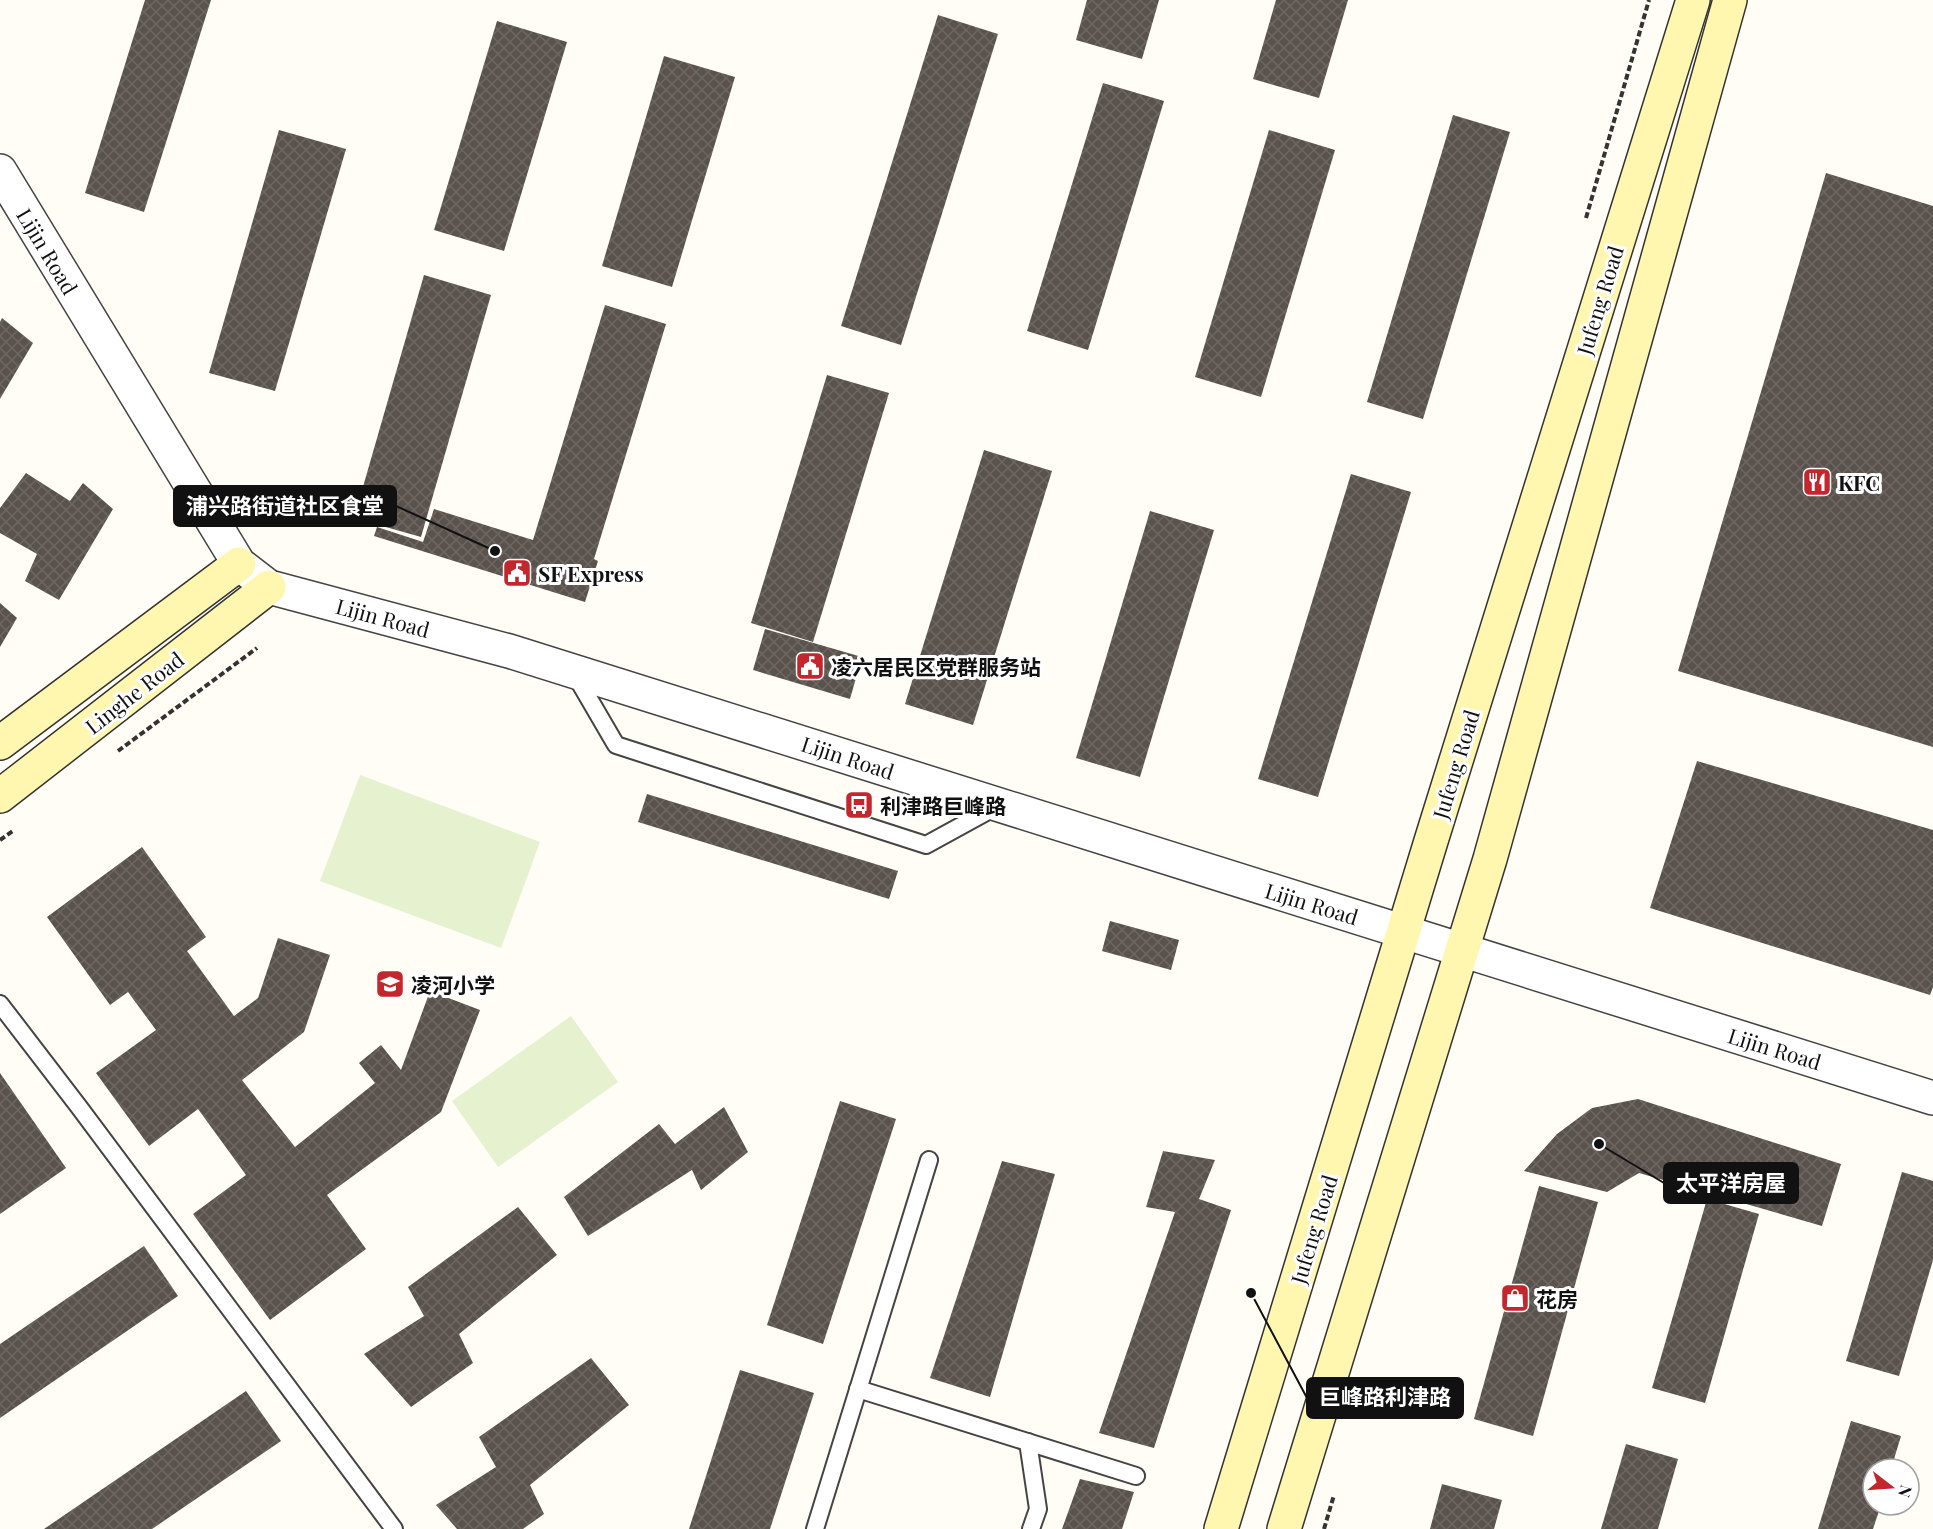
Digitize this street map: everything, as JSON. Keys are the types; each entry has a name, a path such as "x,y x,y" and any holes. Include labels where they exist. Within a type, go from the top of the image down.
{"main road":[{"name":"Jufeng Road","path":"1221,1529 1693,0"},
{"name":"Jufeng Road","path":"1284,1529 1493,847 1730,0"},
{"name":"Linghe Road","path":"0,743 239,564"},
{"name":"Linghe Road","path":"0,796 269,587"}],"street":[{"name":"Lijin Road","path":"0,171 239,564 269,587 509,651 1933,1098"}],"lane":[{"path":"574,672 616,745 926,845 1000,805"},
{"path":"0,1004 87,1116 394,1529"},
{"path":"815,1529 929,1160"},
{"path":"858,1389 1136,1476"},
{"path":"1028,1442 1038,1509 1031,1529"}],"path":[{"path":"114,755 257,648"},
{"path":"0,840 19,826"}],"green space":[{"path":"360,775 540,842 501,948 320,881"},
{"path":"571,1016 618,1082 498,1167 452,1101"}],"building":[{"path":"145,0 211,0 144,212 85,193"},
{"path":"1087,0 1159,0 1142,59 1076,40"},
{"path":"1276,0 1348,0 1319,98 1253,79"},
{"path":"938,15 998,34 901,345 841,326"},
{"path":"497,21 567,42 504,251 434,230"},
{"path":"664,56 735,77 672,287 602,266"},
{"path":"1103,83 1164,101 1088,350 1027,331"},
{"path":"1453,115 1510,132 1423,419 1367,402"},
{"path":"279,130 346,149 275,391 209,373"},
{"path":"1269,130 1335,150 1261,397 1195,377"},
{"path":"1826,173 1933,206 1933,747 1678,671"},
{"path":"424,275 491,295 421,537 354,518"},
{"path":"605,305 666,324 594,559 598,561 585,602 374,536 377,527 423,542 434,509 533,540"},
{"path":"2,318 33,343 0,399 0,322"},
{"path":"827,375 889,393 813,642 751,623"},
{"path":"984,450 1052,471 973,725 905,704"},
{"path":"26,473 70,501 83,483 113,509 59,600 25,581 37,554 0,533 0,508"},
{"path":"1351,474 1411,492 1318,797 1258,779"},
{"path":"1150,511 1214,530 1140,777 1076,758"},
{"path":"0,603 17,618 0,647"},
{"path":"765,629 862,657 850,699 753,670"},
{"path":"1697,761 1933,830 1933,987 1930,995 1650,908"},
{"path":"647,794 898,871 889,899 638,822"},
{"path":"142,847 206,937 187,951 234,1016 258,998 278,938 330,955 304,1032 242,1080 295,1147 375,1083 359,1063 381,1045 401,1070 430,991 480,1010 441,1112 327,1195 366,1249 270,1320 193,1214 246,1175 198,1109 149,1146 96,1073 156,1030 128,992 110,1005 47,917"},
{"path":"1110,921 1179,940 1171,970 1102,951"},
{"path":"0,1073 66,1168 0,1214"},
{"path":"1638,1099 1841,1164 1822,1226 1639,1173 1607,1192 1524,1171 1557,1134 1592,1108"},
{"path":"840,1101 896,1119 823,1344 767,1325"},
{"path":"724,1107 748,1152 701,1190 692,1170 588,1236 564,1197 659,1124 675,1144"},
{"path":"1163,1151 1215,1160 1199,1199 1231,1210 1154,1448 1099,1433 1175,1212 1146,1207"},
{"path":"1002,1161 1055,1174 990,1397 930,1378"},
{"path":"1902,1172 1933,1181 1933,1260 1899,1376 1846,1361"},
{"path":"1539,1186 1598,1202 1533,1436 1474,1419"},
{"path":"1707,1199 1759,1214 1705,1403 1652,1388"},
{"path":"518,1207 557,1255 459,1334 473,1363 411,1407 364,1354 424,1316 408,1287"},
{"path":"144,1246 178,1296 0,1418 0,1344"},
{"path":"591,1358 629,1405 530,1485 544,1514 523,1529 457,1529 436,1505 496,1467 479,1437"},
{"path":"740,1370 814,1393 770,1529 689,1529"},
{"path":"246,1391 281,1441 152,1529 44,1529"},
{"path":"1851,1421 1901,1436 1895,1457 1861,1457 1861,1517 1877,1517 1873,1529 1818,1529"},
{"path":"1626,1444 1678,1459 1658,1529 1601,1529"},
{"path":"1080,1479 1134,1492 1122,1529 1062,1529"},
{"path":"1442,1484 1502,1500 1494,1529 1430,1529"}],"place":[{"name":"KFC","path":"1817,482"},
{"name":"浦兴路街道社区食堂","path":"495,551"},
{"name":"SF Express","path":"517,573"},
{"name":"凌六居民区党群服务站","path":"810,666"},
{"name":"利津路巨峰路","path":"859,805"},
{"name":"凌河小学","path":"390,984"},
{"name":"太平洋房屋","path":"1599,1144"},
{"name":"巨峰路利津路","path":"1251,1293"},
{"name":"花房","path":"1515,1298"}]}
